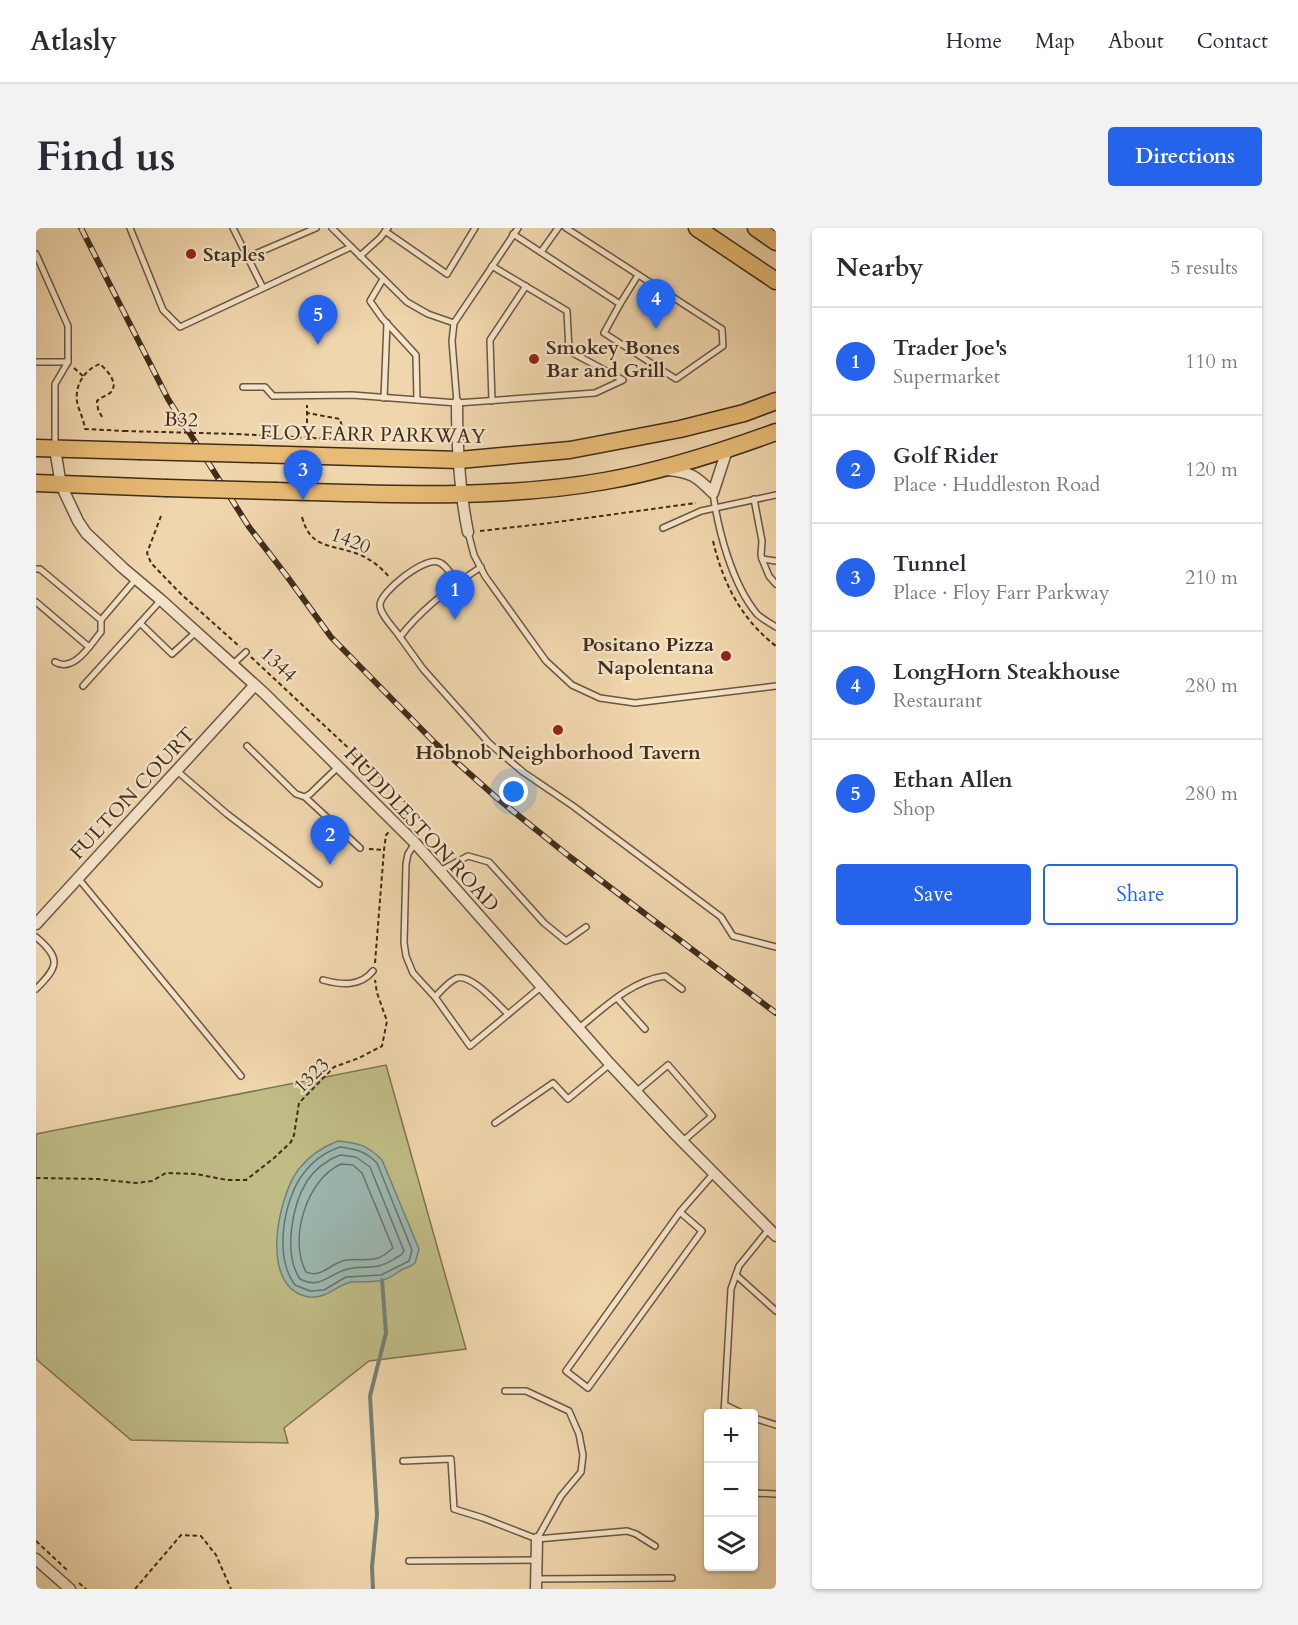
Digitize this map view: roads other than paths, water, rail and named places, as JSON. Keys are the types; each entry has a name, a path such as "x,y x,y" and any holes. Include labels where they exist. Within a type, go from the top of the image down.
{"main road":[{"path":"697,228 776,281"},
{"path":"756,228 776,242"},
{"name":"FLOY FARR PARKWAY","path":"36,448 459,460 570,450 629,440 744,413 776,401"},
{"path":"36,483 460,494 580,484 654,470 776,432"}],"street":[{"path":"457,403 460,494 468,532"},
{"path":"654,470 679,471 697,477 712,492 726,453 746,442"},
{"name":"HUDDLESTON ROAD","path":"55,449 61,485 74,515 86,533 232,665 339,766 415,843 610,1064 682,1141 773,1232"},
{"name":"FULTON COURT","path":"36,924 254,686"},
{"path":"536,1584 537,1539"},
{"path":"36,1559 70,1589"}],"lane":[{"path":"130,228 163,310 180,327 351,247"},
{"path":"234,228 263,288"},
{"path":"248,257 316,228"},
{"path":"332,228 407,302 429,314 454,323"},
{"path":"360,256 386,230 447,274 475,228"},
{"path":"457,403 452,341 454,323 518,228"},
{"path":"541,252 558,228"},
{"path":"566,228 638,274 722,329 723,346 676,379 604,333 638,274"},
{"path":"513,234 621,304"},
{"path":"36,254 68,326 68,363 55,384 55,449"},
{"path":"243,387 265,387 273,396 352,395 457,403 596,393 623,380 569,351 567,311 492,266"},
{"path":"383,279 370,302 416,355 417,400"},
{"path":"492,400 490,340 526,286"},
{"path":"384,398 387,323"},
{"path":"36,362 68,363"},
{"path":"712,492 736,580 758,615 776,627"},
{"path":"663,528 701,511 776,495"},
{"path":"754,499 762,541 760,555 769,576 776,584"},
{"path":"468,532 474,555 485,576 546,661 572,685 600,698 635,703 776,686"},
{"path":"762,559 776,561"},
{"path":"457,582 443,564 429,561 417,566 380,602 380,608 423,669 489,743 524,772 721,917 733,936 776,947"},
{"path":"400,637 411,623 457,582 481,567"},
{"path":"36,569 39,569 101,620"},
{"path":"55,662 69,665 89,647 101,632 101,620 136,579"},
{"path":"83,686 161,600"},
{"path":"36,602 89,647"},
{"path":"140,623 172,654 196,632"},
{"path":"232,665 246,652"},
{"path":"247,746 296,794 305,796 360,848"},
{"path":"305,796 310,794 339,766"},
{"path":"177,771 227,814 319,884"},
{"path":"415,843 408,854 406,864 404,943 406,956 413,973 435,997 470,1046 543,986"},
{"path":"440,871 468,856 489,862 544,923 566,941 586,927"},
{"path":"78,878 241,1076"},
{"path":"36,937 54,957 55,966 52,974 36,989"},
{"path":"323,980 338,984 356,983 373,971"},
{"path":"579,1028 630,988 651,978 665,976 682,989"},
{"path":"435,997 453,980 463,978 476,984 508,1014"},
{"path":"617,998 645,1029"},
{"path":"495,1123 553,1083 568,1099 610,1064"},
{"path":"636,1092 668,1065 712,1116 682,1141"},
{"path":"680,1212 702,1231 588,1388 566,1371 680,1212 714,1173"},
{"path":"724,1409 731,1289 739,1266 773,1232"},
{"path":"736,1275 776,1311"},
{"path":"505,1391 526,1391 569,1411 579,1434 583,1455 581,1472 561,1496 537,1539"},
{"path":"725,1405 734,1409"},
{"path":"758,1420 776,1425"},
{"path":"403,1461 451,1459 454,1509 537,1539 627,1531 655,1546"},
{"path":"758,1493 776,1494"},
{"path":"409,1562 537,1560"},
{"path":"536,1584 672,1578"}],"water":[{"path":"338,1141 362,1146 382,1160 419,1249 415,1263 389,1278 351,1282 321,1296 309,1297 293,1290 283,1278 278,1261 279,1221 290,1183 298,1170 316,1153"}],"waterway":[{"path":"373,1589 372,1567 377,1515 370,1396 386,1333 382,1280"}],"railway":[{"path":"81,228 168,399 249,527 331,637 435,743 498,799 570,857 776,1013"}],"place":[{"name":"Staples","path":"191,254"},
{"name":"LongHorn Steakhouse","path":"656,329"},
{"name":"Ethan Allen","path":"318,345"},
{"name":"Smokey Bones Bar and Grill","path":"534,359"},
{"name":"Tunnel","path":"303,500"},
{"name":"Trader Joe's","path":"455,620"},
{"name":"Positano Pizza Napolentana","path":"726,656"},
{"name":"Hobnob Neighborhood Tavern","path":"558,730"},
{"name":"Golf Rider","path":"330,865"}]}
